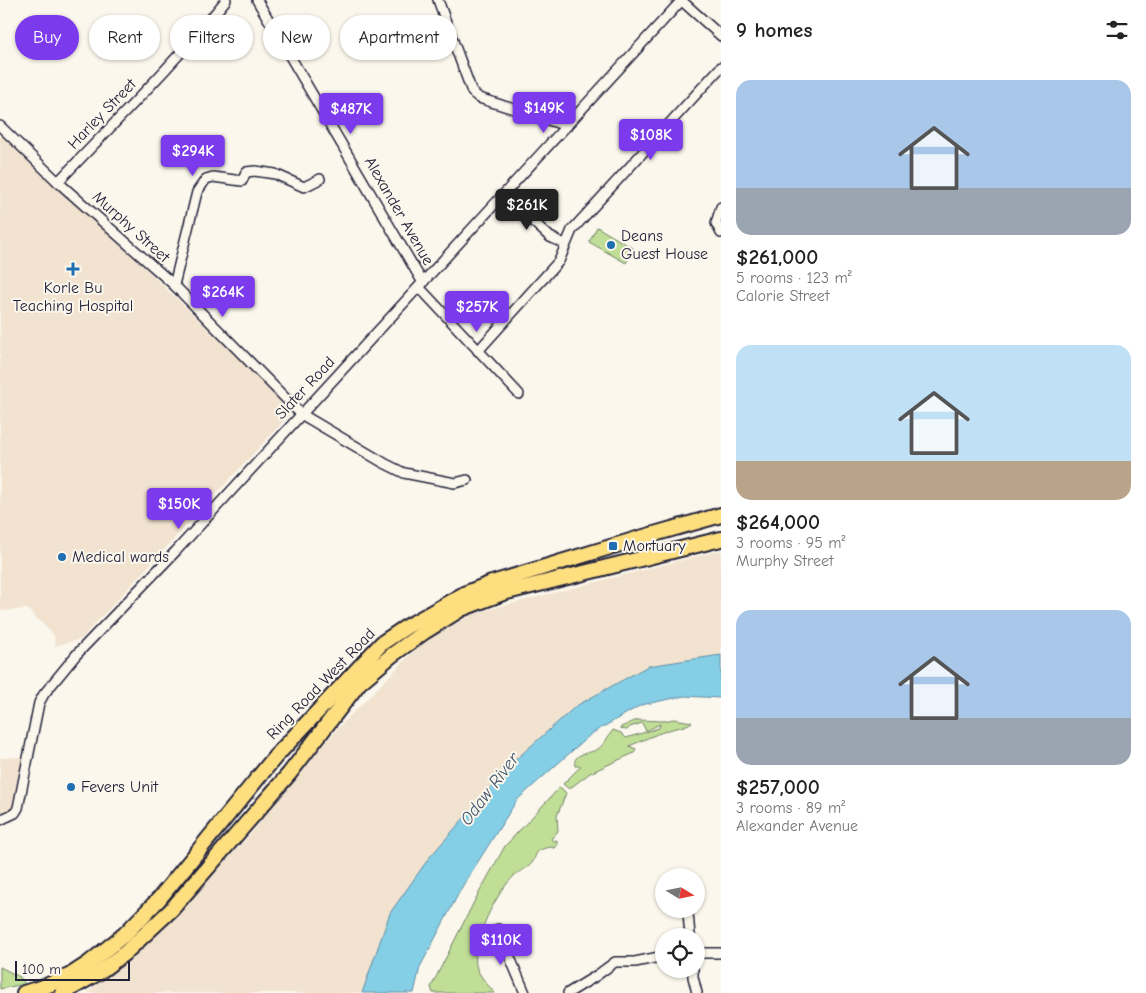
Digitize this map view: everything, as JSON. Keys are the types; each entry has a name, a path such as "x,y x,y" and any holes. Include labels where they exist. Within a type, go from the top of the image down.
{"main road":[{"name":"Ring Road West Road","path":"24,993 69,976 89,964 125,934 158,899 301,728 382,643 406,626 464,594 492,583 721,515"},
{"name":"Ring Road West Road","path":"63,993 98,973 126,952 171,910 259,810 360,683 392,655 424,632 461,609 503,593 721,539"}],"street":[{"name":"Harley Street","path":"58,182 200,33 226,0"},
{"name":"Alexander Avenue","path":"257,0 421,285 478,351 519,394"},
{"path":"438,0 472,92 478,98 567,126"},
{"name":"Slater Road","path":"0,820 15,813 18,808 39,703 44,694 76,655 171,556 682,0"},
{"path":"682,0 721,36"},
{"path":"478,351 559,261 572,230 721,67"},
{"name":"Murphy Street","path":"0,126 58,182 174,285 301,414 384,464 404,473 455,483 467,480"},
{"path":"174,285 197,192 206,178 214,177 242,182 246,172 255,171 275,174 304,187 320,179"},
{"path":"504,195 550,237 566,244"},
{"path":"721,207 716,223 721,233"},
{"path":"498,929 525,993"},
{"path":"705,953 721,953"},
{"path":"568,993 615,962 635,962 655,958"},
{"path":"693,978 697,993"}],"shaded area":[{"name":"Korle Bu Teaching Hospital","path":"0,128 293,411 81,639 55,646 54,636 51,632 27,609 0,611"},
{"path":"721,550 721,655 648,666 576,706 513,762 429,858 362,993 87,993 163,928 248,837 336,730 423,642 475,613"},
{"path":"22,757 14,810 0,817 0,758"}],"green space":[{"name":"Deans Guest House","path":"597,227 634,249 626,263 589,242"},
{"path":"674,719 692,722 629,746 636,749 634,753 590,773 569,789 563,784 581,766 575,766 576,758 598,749 613,730 621,733 626,738 659,728 660,724 646,731 642,723 627,730 620,729 637,720 663,721"},
{"path":"560,787 566,793 557,816 558,831 551,839 553,841 557,840 557,846 554,849 553,847 546,848 538,852 532,864 508,882 494,904 482,930 478,943 476,965 481,976 495,993 433,993 431,987 505,846"},
{"path":"0,967 20,977 25,984 0,989"}],"water":[{"name":"Odaw River","path":"721,655 721,698 684,696 641,705 591,734 517,800 462,887 420,967 414,993 362,993 390,913 429,858 513,762 576,706 648,666"}],"place":[{"name":"Deans Guest House","path":"611,245"},
{"name":"Korle Bu Teaching Hospital","path":"73,269"},
{"name":"Mortuary","path":"613,546"},
{"name":"Medical wards","path":"62,557"},
{"name":"Fevers Unit","path":"71,787"}]}
